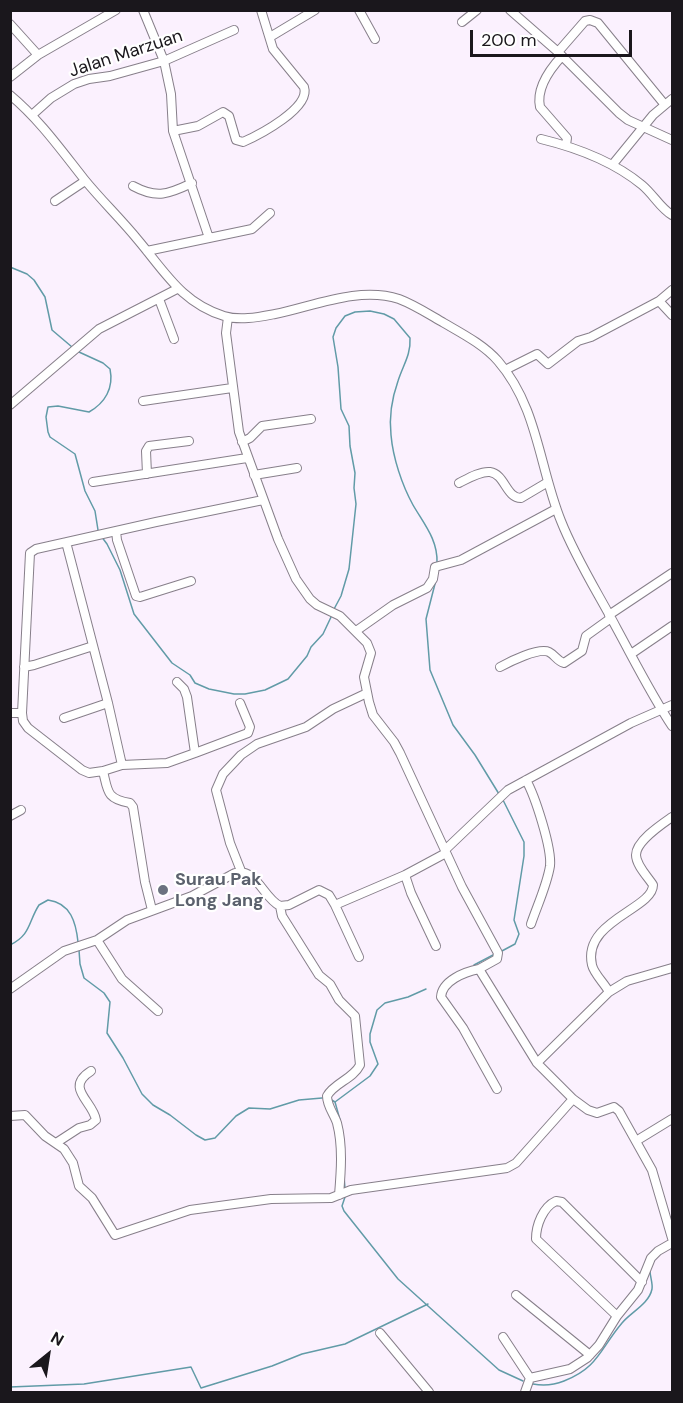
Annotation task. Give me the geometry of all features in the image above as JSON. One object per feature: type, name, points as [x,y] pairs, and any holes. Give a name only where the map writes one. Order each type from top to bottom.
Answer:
[{"type":"street","points":[[10,77],[38,55],[116,10]]},
{"type":"street","points":[[143,10],[164,61],[171,94],[173,131],[209,238]]},
{"type":"street","points":[[173,131],[198,126],[223,112],[229,116],[236,140],[243,142],[281,120],[300,104],[305,96],[304,87],[277,56],[261,10]]},
{"type":"street","points":[[270,37],[315,10]]},
{"type":"street","points":[[359,10],[375,39]]},
{"type":"street","points":[[462,22],[477,10]]},
{"type":"street","points":[[510,10],[560,54],[619,113],[672,140]]},
{"type":"street","points":[[566,145],[567,138],[540,107],[539,100],[545,81],[560,54],[585,21],[598,23],[665,105]]},
{"type":"street","points":[[10,24],[38,55]]},
{"type":"street","name":"Jalan Marzuan","points":[[32,115],[51,98],[74,84],[164,61],[234,30]]},
{"type":"street","points":[[10,95],[32,115],[85,181],[147,250],[177,289],[200,305],[228,317],[264,316],[353,296],[391,297],[407,303],[479,345],[496,358],[530,413],[556,509],[581,564],[672,726]]},
{"type":"street","points":[[613,164],[644,127],[672,99]]},
{"type":"street","points":[[541,138],[566,145],[613,164],[641,184],[672,215]]},
{"type":"street","points":[[55,201],[85,181]]},
{"type":"street","points":[[133,186],[159,195],[192,183]]},
{"type":"street","points":[[147,250],[252,229],[270,213]]},
{"type":"street","points":[[10,405],[99,329],[177,289]]},
{"type":"street","points":[[505,370],[537,354],[548,364],[579,341],[659,301],[672,290]]},
{"type":"street","points":[[159,299],[174,339]]},
{"type":"street","points":[[659,301],[672,315]]},
{"type":"street","points":[[228,317],[226,333],[232,388],[242,442],[296,579],[313,602],[332,612],[367,643],[370,650],[364,677],[373,715],[400,753],[462,887],[498,953],[497,960],[446,983],[441,998],[463,1028],[497,1089]]},
{"type":"street","points":[[143,401],[232,388]]},
{"type":"street","points":[[242,442],[250,438],[262,426],[311,418]]},
{"type":"street","points":[[147,474],[146,451],[149,446],[189,441]]},
{"type":"street","points":[[93,482],[247,458]]},
{"type":"street","points":[[254,475],[297,468]]},
{"type":"street","points":[[459,483],[489,472],[499,476],[513,496],[521,498],[548,482]]},
{"type":"street","points":[[240,703],[250,727],[248,733],[167,763],[122,765],[89,773],[82,770],[25,725],[22,713],[30,553],[66,542],[263,500]]},
{"type":"street","points":[[356,631],[393,605],[427,588],[433,579],[435,567],[461,560],[556,509]]},
{"type":"street","points":[[116,531],[136,596],[140,597],[191,581]]},
{"type":"street","points":[[66,542],[122,765]]},
{"type":"street","points":[[500,667],[512,660],[541,651],[550,652],[556,660],[564,663],[582,651],[586,636],[672,573]]},
{"type":"street","points":[[631,654],[672,626]]},
{"type":"street","points":[[24,666],[34,665],[93,646]]},
{"type":"street","points":[[177,682],[184,689],[187,697],[195,753]]},
{"type":"street","points":[[359,957],[329,895],[320,890],[289,905],[280,906],[270,899],[253,878],[241,871],[230,843],[216,790],[224,774],[242,755],[257,744],[306,727],[333,709],[367,693]]},
{"type":"street","points":[[64,718],[108,703]]},
{"type":"street","points":[[335,905],[405,874],[445,852],[508,790],[619,730],[672,705]]},
{"type":"street","points":[[10,713],[22,713]]},
{"type":"street","points":[[103,771],[112,797],[130,803],[134,807],[145,882],[152,910]]},
{"type":"street","points":[[526,780],[532,790],[550,862],[531,924]]},
{"type":"street","points":[[10,816],[21,810]]},
{"type":"street","points":[[609,992],[591,965],[593,944],[615,919],[652,891],[653,885],[636,858],[637,849],[653,830],[672,817]]},
{"type":"street","points":[[10,989],[54,957],[73,947],[97,940],[128,920],[192,896],[241,871]]},
{"type":"street","points":[[405,874],[411,893],[436,946]]},
{"type":"street","points":[[280,906],[282,916],[320,975],[330,984],[339,1000],[357,1020],[356,1041],[360,1065],[355,1073],[331,1090],[327,1096],[328,1104],[337,1123],[345,1192]]},
{"type":"street","points":[[97,940],[122,979],[158,1011]]},
{"type":"street","points":[[537,1064],[609,992],[627,981],[672,968]]},
{"type":"street","points":[[479,969],[537,1064],[573,1099],[595,1113],[610,1107],[616,1108],[655,1178],[672,1238]]},
{"type":"street","points":[[56,1143],[96,1120],[80,1089],[82,1078],[91,1071]]},
{"type":"street","points":[[10,1116],[25,1115],[45,1136],[64,1149],[73,1163],[78,1186],[92,1198],[115,1235],[190,1210],[271,1199],[331,1198],[345,1192],[511,1166],[573,1099]]},
{"type":"street","points":[[636,1141],[672,1119]]},
{"type":"street","points":[[617,1316],[536,1239],[538,1227],[546,1209],[556,1201],[562,1202],[642,1282]]},
{"type":"street","points":[[530,1378],[570,1369],[590,1355],[638,1290],[651,1258],[664,1247],[672,1244]]},
{"type":"street","points":[[516,1295],[590,1355]]},
{"type":"street","points":[[380,1334],[429,1392]]},
{"type":"street","points":[[503,1337],[530,1378]]},
{"type":"street","points":[[525,1392],[530,1378]]},
{"type":"waterway","points":[[10,267],[27,274],[34,280],[45,297],[52,330],[72,347]]},
{"type":"waterway","points":[[333,611],[341,596],[349,569],[356,504],[349,426],[341,409],[333,337],[336,328],[345,316],[355,312],[370,311],[384,314],[394,319],[410,338],[408,355],[393,401],[390,421],[391,435],[402,480],[433,540],[437,563]]},
{"type":"waterway","points":[[79,352],[103,363],[110,369],[111,382],[107,394],[100,404],[89,412],[58,406],[48,407],[46,417],[50,437],[75,454],[85,491],[95,511],[98,530]]},
{"type":"waterway","points":[[101,536],[120,570],[134,614],[172,663],[190,675],[195,683],[209,689],[245,694],[265,690],[288,679],[323,634],[332,615]]},
{"type":"waterway","points":[[437,576],[426,619],[430,670],[453,725],[499,794]]},
{"type":"waterway","points":[[500,952],[515,944],[519,934],[514,920],[524,856],[524,842],[503,800]]},
{"type":"waterway","points":[[10,945],[22,937],[39,905],[48,900],[62,905],[71,915],[78,942]]},
{"type":"waterway","points":[[79,950],[84,978],[104,993],[110,1002],[107,1033],[142,1094],[153,1105],[196,1135],[205,1140],[215,1138],[236,1116],[249,1108],[270,1109],[299,1100],[322,1098]]},
{"type":"waterway","points":[[474,965],[495,954]]},
{"type":"waterway","points":[[335,1102],[370,1076],[378,1064],[370,1042],[377,1010],[385,1003],[426,989]]},
{"type":"waterway","points":[[330,1099],[335,1102],[340,1120]]},
{"type":"waterway","points":[[344,1176],[345,1189]]},
{"type":"waterway","points":[[345,1197],[342,1206],[344,1211],[398,1279],[499,1370],[523,1381]]},
{"type":"waterway","points":[[533,1384],[548,1385],[560,1382],[575,1376],[591,1364],[622,1323],[647,1299],[652,1287],[650,1271]]},
{"type":"waterway","points":[[10,1387],[84,1384],[191,1367],[201,1388],[272,1366],[302,1354],[345,1344],[428,1304]]},
{"type":"place","name":"Surau Pak Long Jang","points":[[163,890]]}]
